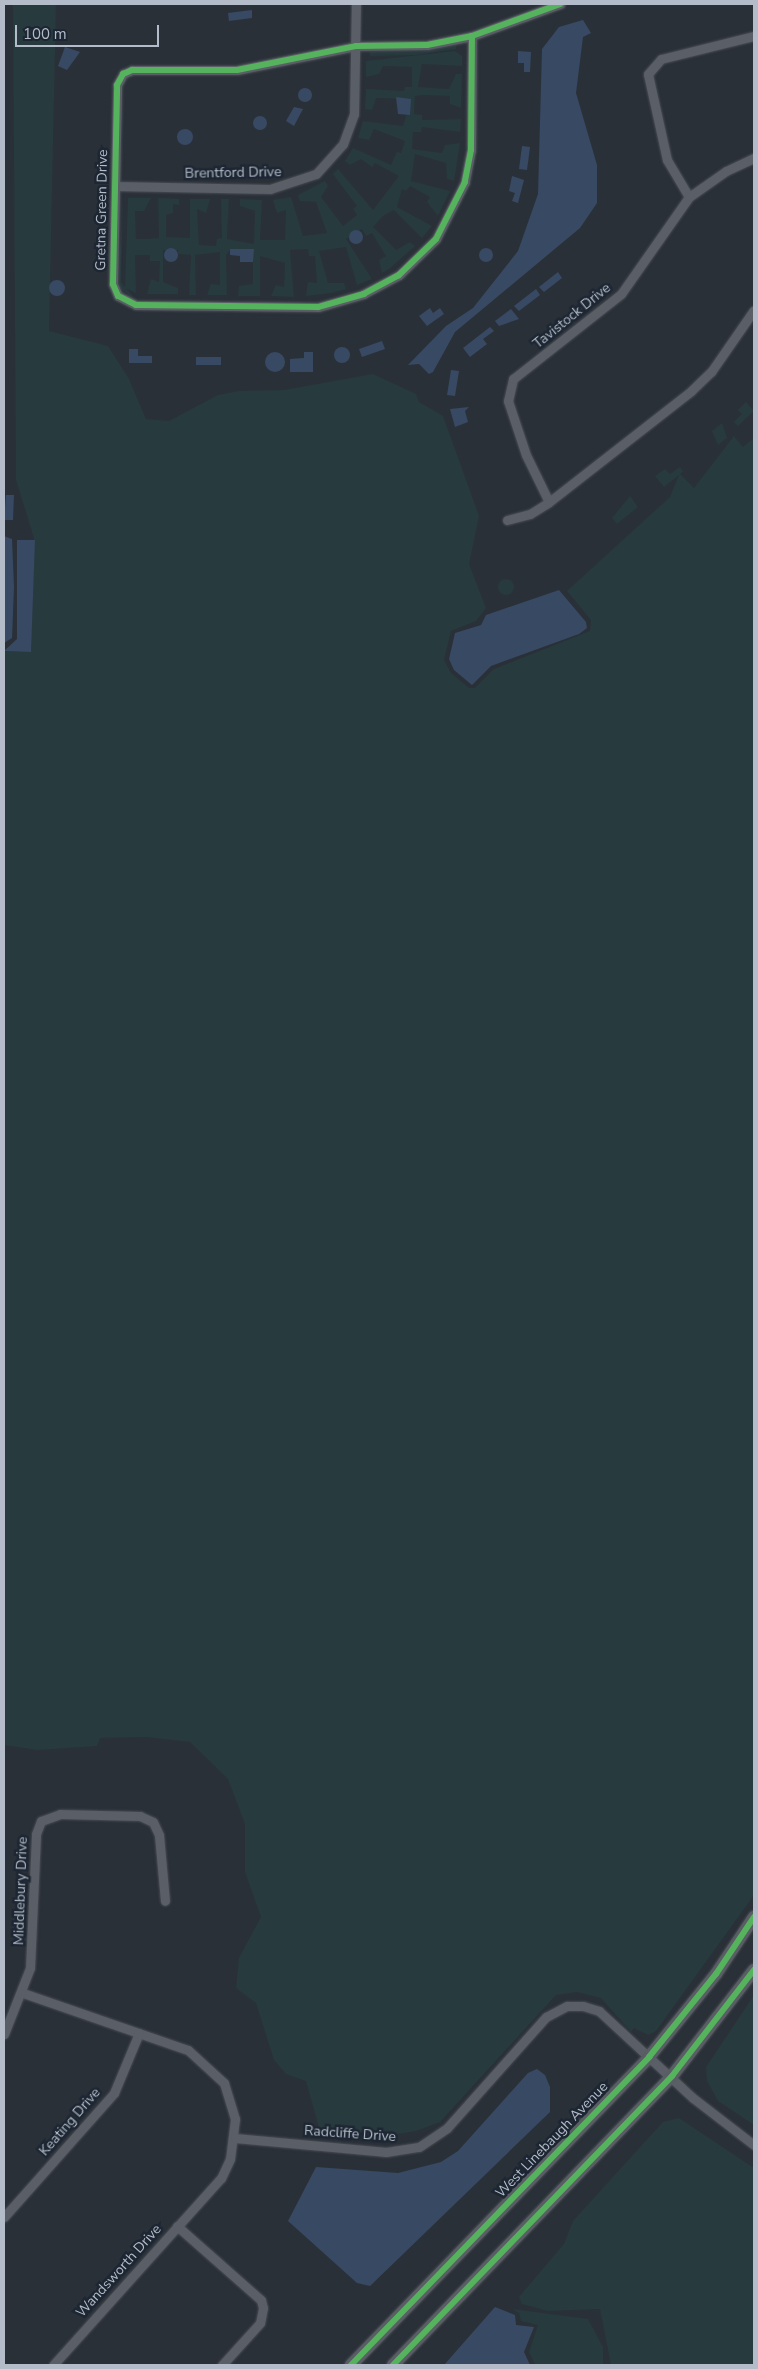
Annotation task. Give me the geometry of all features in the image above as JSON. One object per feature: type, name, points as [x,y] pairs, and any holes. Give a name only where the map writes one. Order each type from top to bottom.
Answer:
[{"type":"main road","name":"West Linebaugh Avenue","points":[[351,2365],[650,2057],[716,1974],[754,1917]]},
{"type":"main road","points":[[392,2365],[672,2076],[754,1970]]},
{"type":"street","name":"Brentford Drive","points":[[115,186],[270,189],[316,174],[329,164],[350,130],[356,46],[356,4]]},
{"type":"street","name":"Gretna Green Drive","points":[[472,36],[471,150],[458,200],[436,239],[414,264],[364,294],[318,307],[125,303],[112,284],[117,85],[124,74],[132,70],[240,70],[356,46],[428,45],[472,36],[560,4]]},
{"type":"street","points":[[689,197],[667,160],[648,74],[661,59],[754,36]]},
{"type":"street","name":"Tavistock Drive","points":[[549,502],[526,455],[508,401],[513,379],[621,294],[689,197],[726,171],[754,158]]},
{"type":"street","points":[[507,520],[530,514],[549,502],[700,382],[754,310]]},
{"type":"street","name":"Middlebury Drive","points":[[4,2034],[23,1992],[34,1941],[37,1827],[49,1815],[140,1816],[153,1822],[159,1836],[165,1901]]},
{"type":"street","points":[[23,1992],[188,2050],[213,2070],[231,2100],[235,2138],[221,2178],[177,2226]]},
{"type":"street","name":"Radcliffe Drive","points":[[235,2138],[386,2152],[419,2147],[447,2128],[546,2017],[567,2006],[599,2011],[754,2145]]},
{"type":"street","name":"Keating Drive","points":[[4,2217],[114,2093],[139,2033]]},
{"type":"street","name":"Wandsworth Drive","points":[[53,2365],[177,2226],[261,2300],[260,2323],[222,2365]]},
{"type":"green space","points":[[13,4],[56,4],[49,331],[108,346],[129,379],[146,419],[169,421],[218,395],[239,391],[284,390],[373,374],[416,394],[419,402],[443,416],[479,516],[469,564],[486,608],[476,621],[451,631],[444,660],[451,673],[469,688],[475,688],[494,669],[590,631],[591,620],[567,591],[670,497],[679,475],[664,487],[655,476],[665,469],[670,474],[680,467],[683,471],[680,474],[694,488],[734,436],[743,447],[754,438],[754,1895],[656,2031],[648,2035],[634,2028],[631,2032],[601,1998],[577,1992],[556,1995],[440,2122],[416,2131],[379,2137],[320,2131],[306,2081],[286,2074],[274,2060],[256,2003],[236,1988],[239,1958],[261,1917],[245,1872],[245,1824],[228,1779],[190,1742],[146,1737],[100,1738],[97,1746],[37,1750],[4,1745],[4,651],[30,652],[34,557],[34,538],[16,480]]},
{"type":"green space","points":[[456,45],[456,49],[416,55],[370,56],[369,52]]},
{"type":"green space","points":[[455,51],[462,56],[462,66],[422,64],[418,87],[449,89],[456,74],[462,74],[461,108],[450,104],[450,96],[415,96],[414,114],[422,115],[422,120],[461,119],[460,132],[422,127],[421,132],[413,132],[412,149],[442,153],[445,145],[460,143],[454,181],[447,179],[446,163],[415,154],[411,181],[450,191],[438,216],[427,202],[430,197],[410,186],[406,191],[402,189],[397,207],[432,226],[422,238],[394,210],[383,216],[373,227],[396,250],[410,242],[415,246],[389,269],[382,273],[379,260],[386,256],[372,233],[366,236],[362,229],[346,239],[372,279],[357,285],[346,247],[319,251],[328,283],[344,283],[346,289],[332,293],[306,296],[308,282],[317,283],[315,256],[309,256],[308,249],[290,250],[294,297],[271,296],[276,285],[284,287],[285,263],[260,256],[260,296],[238,296],[239,286],[253,284],[253,249],[231,249],[226,255],[227,295],[207,295],[211,284],[220,285],[220,252],[195,255],[196,295],[189,295],[191,255],[178,254],[178,250],[163,250],[163,282],[178,288],[178,294],[147,294],[151,279],[159,282],[160,261],[150,261],[150,255],[135,255],[136,293],[125,288],[128,198],[151,198],[144,211],[135,211],[136,239],[159,238],[158,198],[179,199],[179,205],[173,204],[173,213],[166,215],[166,237],[190,238],[190,199],[210,199],[206,213],[197,209],[199,245],[216,246],[217,239],[222,238],[221,199],[229,199],[227,239],[254,244],[255,211],[240,206],[240,199],[262,200],[260,240],[285,240],[286,210],[277,213],[273,200],[291,197],[303,236],[327,233],[316,202],[300,201],[298,195],[325,181],[328,186],[321,197],[343,226],[357,215],[353,209],[357,206],[333,174],[338,169],[373,210],[399,176],[375,163],[372,167],[361,159],[350,165],[345,161],[353,148],[391,165],[397,152],[401,153],[405,141],[374,129],[369,140],[358,138],[363,121],[403,126],[411,99],[376,98],[372,110],[365,109],[366,89],[404,91],[405,87],[412,87],[412,67],[383,66],[379,74],[366,77],[366,61]]},
{"type":"green space","points":[[123,195],[121,282],[135,299],[118,287]]},
{"type":"green space","points":[[746,402],[754,411],[738,426],[734,422],[742,414],[738,410]]},
{"type":"green space","points":[[722,423],[727,438],[718,445],[712,431]]},
{"type":"green space","points":[[630,496],[638,507],[617,524],[612,518]]},
{"type":"green space","points":[[503,579],[509,579],[514,584],[512,593],[503,595],[498,590],[498,584]]},
{"type":"green space","points":[[754,1995],[754,2125],[718,2101],[707,2081],[706,2067]]},
{"type":"green space","points":[[679,2118],[754,2168],[754,2365],[611,2365],[600,2309],[548,2311],[522,2304],[519,2297],[564,2244],[573,2221],[663,2122]]},
{"type":"green space","points":[[512,2309],[588,2319],[603,2347],[603,2365],[535,2364],[529,2352],[538,2325],[521,2321],[519,2313]]},
{"type":"water","points":[[252,10],[252,18],[229,21],[228,13]]},
{"type":"water","points":[[583,20],[591,33],[583,37],[576,93],[597,165],[597,203],[580,228],[455,332],[433,372],[429,374],[419,364],[408,365],[446,326],[473,308],[518,251],[538,194],[542,49],[559,27]]},
{"type":"water","points":[[65,47],[80,52],[67,70],[58,66]]},
{"type":"water","points":[[518,51],[531,52],[530,72],[524,72],[524,63],[518,63]]},
{"type":"water","points":[[302,88],[308,88],[312,95],[308,102],[302,102],[298,98],[298,92]]},
{"type":"water","points":[[396,97],[411,99],[410,115],[398,114]]},
{"type":"water","points":[[294,107],[303,109],[294,126],[286,121]]},
{"type":"water","points":[[257,116],[263,116],[267,123],[263,130],[257,130],[253,126],[253,120]]},
{"type":"water","points":[[185,129],[193,137],[185,145],[177,137]]},
{"type":"water","points":[[522,146],[530,147],[527,170],[519,169]]},
{"type":"water","points":[[512,176],[524,180],[518,203],[512,201],[515,193],[509,191]]},
{"type":"water","points":[[353,230],[359,230],[363,237],[359,244],[353,244],[349,240],[349,234]]},
{"type":"water","points":[[168,248],[174,248],[178,255],[174,262],[168,262],[164,258],[164,252]]},
{"type":"water","points":[[483,248],[489,248],[493,255],[489,262],[483,262],[479,258],[479,252]]},
{"type":"water","points":[[230,249],[254,249],[253,262],[240,262],[240,256],[230,255]]},
{"type":"water","points":[[558,272],[562,278],[544,292],[539,287]]},
{"type":"water","points":[[57,280],[63,282],[65,288],[63,294],[57,296],[51,294],[49,288],[51,282]]},
{"type":"water","points":[[536,289],[540,295],[519,311],[514,306]]},
{"type":"water","points":[[430,308],[433,313],[440,308],[444,314],[427,326],[419,316]]},
{"type":"water","points":[[511,309],[519,319],[499,326],[495,321]]},
{"type":"water","points":[[490,327],[494,331],[483,339],[487,344],[470,357],[463,348]]},
{"type":"water","points":[[382,341],[385,349],[362,357],[359,349]]},
{"type":"water","points":[[342,347],[350,355],[342,363],[334,355]]},
{"type":"water","points":[[129,349],[138,349],[138,356],[152,356],[152,363],[129,363]]},
{"type":"water","points":[[275,352],[282,355],[285,362],[282,369],[275,372],[268,369],[265,362],[268,355]]},
{"type":"water","points":[[304,352],[313,352],[313,372],[290,372],[290,359],[304,358]]},
{"type":"water","points":[[196,357],[221,357],[221,365],[196,365]]},
{"type":"water","points":[[451,370],[459,371],[455,396],[447,395]]},
{"type":"water","points":[[469,407],[465,411],[468,422],[455,427],[450,409]]},
{"type":"water","points":[[6,495],[14,495],[13,520],[4,520]]},
{"type":"water","points":[[4,536],[12,539],[14,587],[12,638],[4,643]]},
{"type":"water","points":[[17,540],[35,540],[31,652],[4,651],[17,639]]},
{"type":"water","points":[[559,590],[586,622],[587,628],[579,634],[491,666],[472,685],[454,670],[449,659],[455,633],[481,625],[486,615]]},
{"type":"water","points":[[537,2069],[545,2075],[550,2087],[550,2112],[370,2286],[357,2283],[288,2221],[316,2167],[398,2173],[441,2162],[458,2151],[528,2073]]},
{"type":"water","points":[[495,2307],[515,2315],[516,2325],[534,2327],[524,2352],[530,2365],[444,2365]]},
{"type":"cycle path","points":[[472,36],[471,150],[465,182],[436,239],[399,275],[364,294],[318,307],[136,305],[118,296],[113,284],[117,85],[123,74],[132,70],[237,70],[356,46],[427,45],[472,36],[560,4]]},
{"type":"cycle path","points":[[351,2365],[649,2057],[716,1974],[754,1917]]},
{"type":"cycle path","points":[[393,2365],[672,2076],[754,1970]]}]
